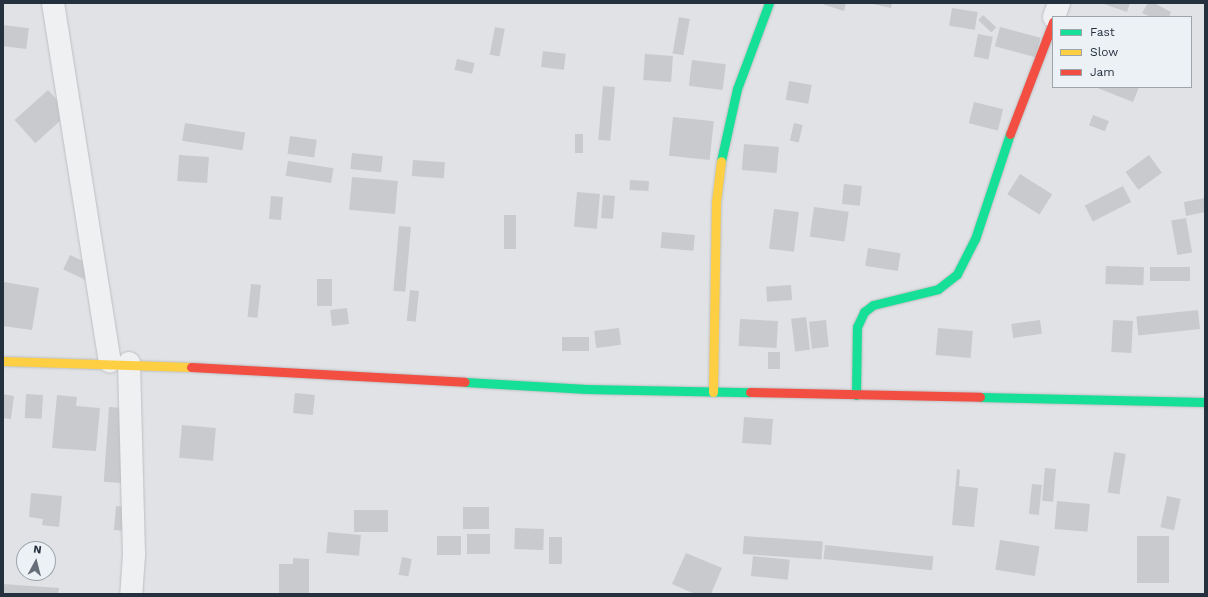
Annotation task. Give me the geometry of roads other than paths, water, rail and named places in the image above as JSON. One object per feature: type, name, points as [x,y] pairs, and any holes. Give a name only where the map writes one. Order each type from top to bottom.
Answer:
[{"type":"street","points":[[54,3],[120,363],[134,555],[131,594]]},
{"type":"street","points":[[713,392],[716,202],[723,144],[737,89],[769,3]]},
{"type":"street","points":[[1054,16],[1058,3]]},
{"type":"street","points":[[856,395],[857,327],[864,312],[873,305],[938,289],[957,274],[975,238],[1014,123],[1052,25]]},
{"type":"street","points":[[3,361],[120,363],[586,389],[1205,402]]}]
